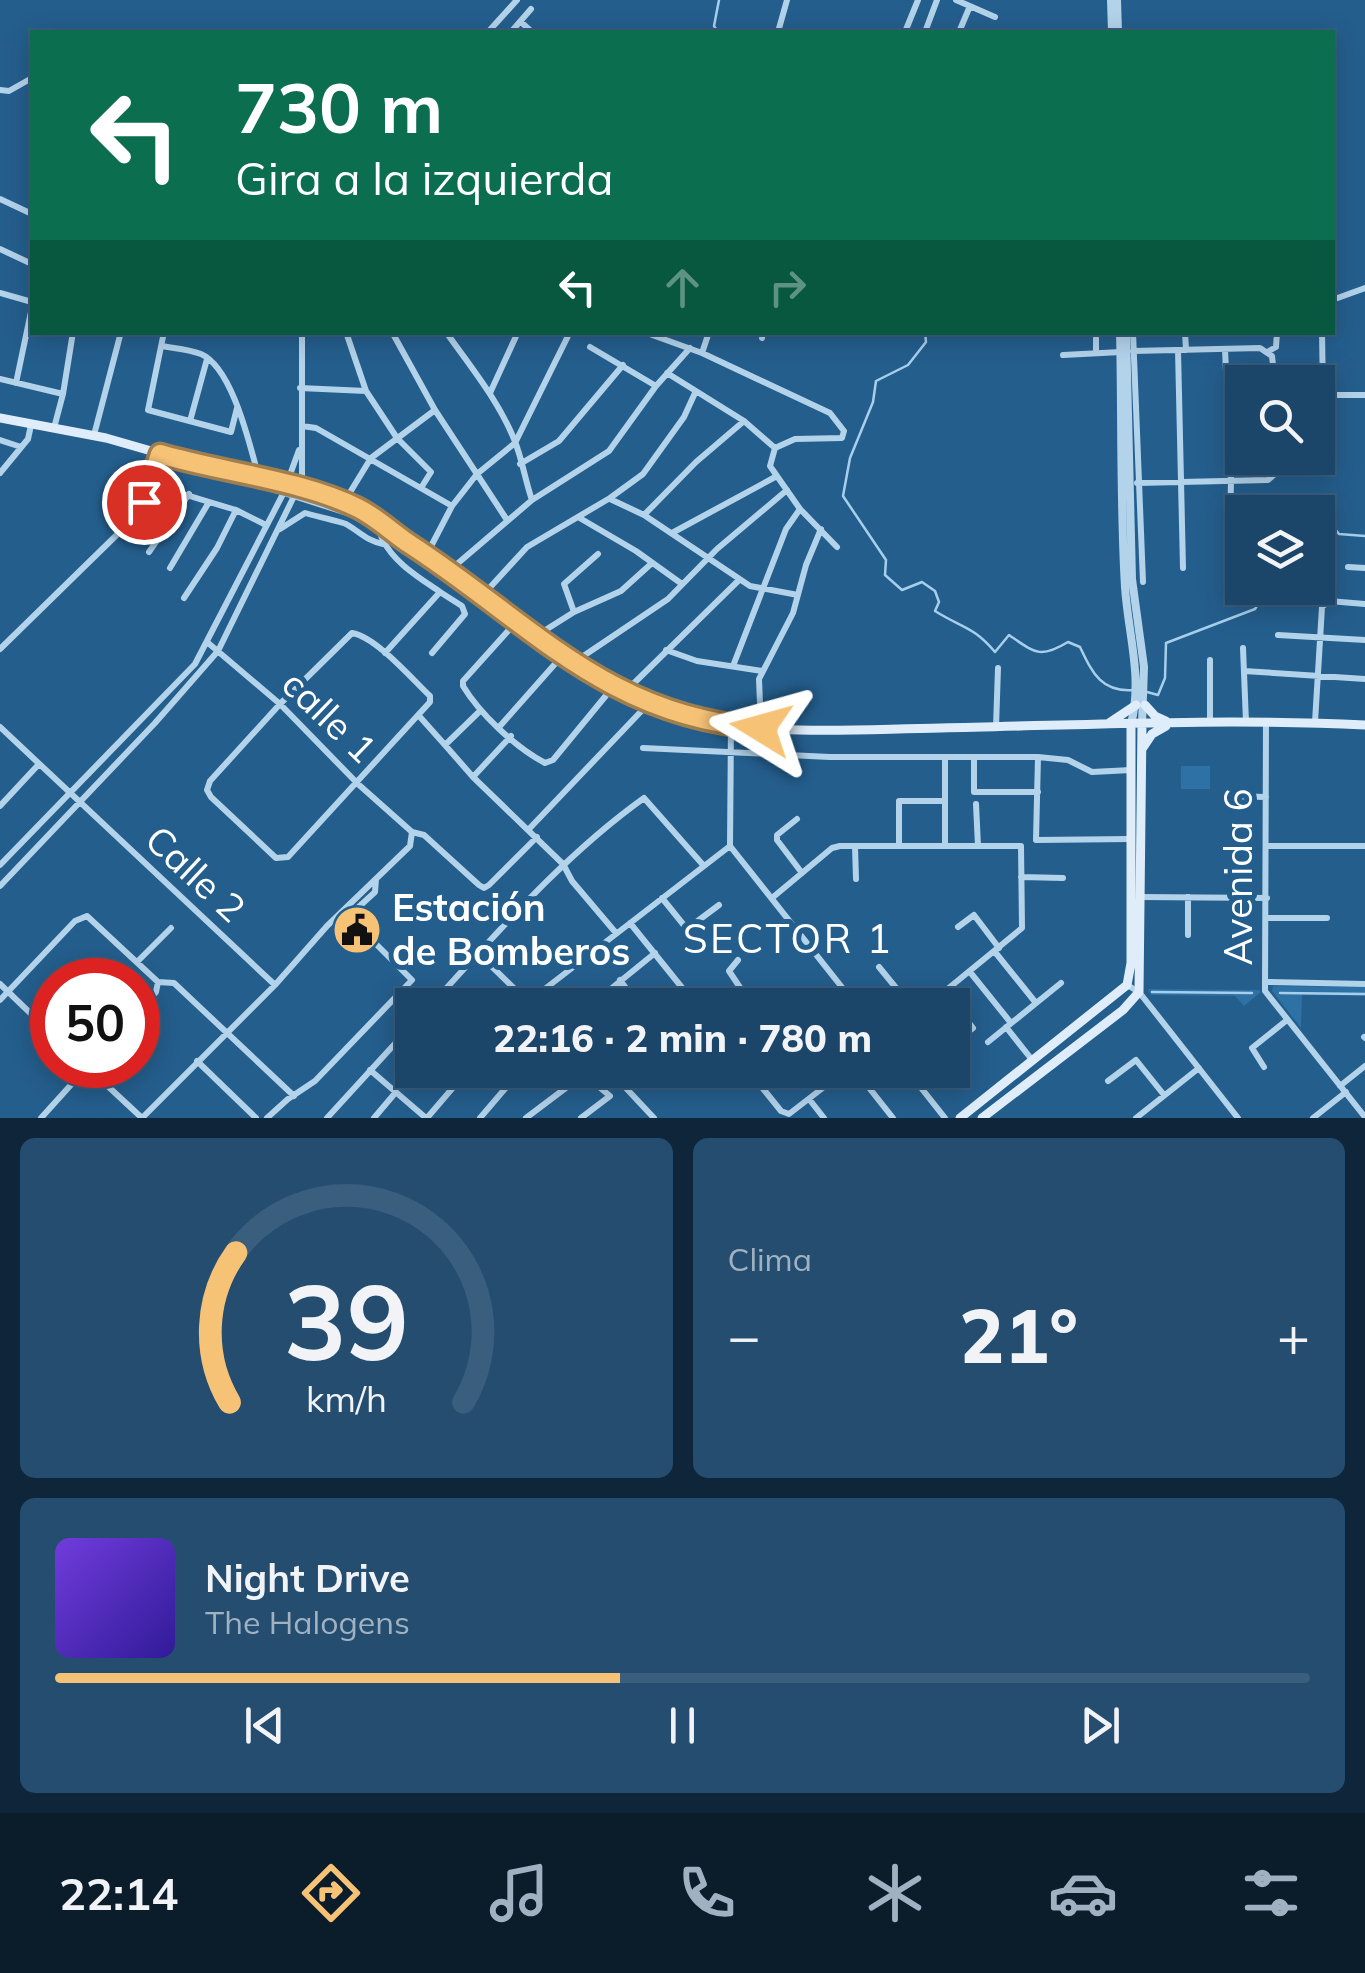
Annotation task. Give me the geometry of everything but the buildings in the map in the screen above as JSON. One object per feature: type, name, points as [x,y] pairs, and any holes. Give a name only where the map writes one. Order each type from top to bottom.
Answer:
[{"type":"main road","points":[[0,418],[94,435],[339,501],[370,515],[450,570],[572,664],[650,702],[731,726],[1365,724]]},
{"type":"main road","points":[[1106,724],[1122,718],[1140,702],[1154,716],[1173,723]]},
{"type":"main road","points":[[960,1118],[1127,986],[1132,963],[1130,770],[1135,755],[1152,734],[1173,723]]},
{"type":"main road","points":[[1106,724],[1123,734],[1135,755]]},
{"type":"main road","points":[[982,1118],[1122,1010],[1138,992],[1137,724]]},
{"type":"street","points":[[490,30],[517,0]]},
{"type":"street","points":[[779,30],[788,0]]},
{"type":"street","points":[[906,30],[918,0]]},
{"type":"street","points":[[926,30],[936,0]]},
{"type":"street","points":[[956,0],[995,17]]},
{"type":"street","points":[[1114,0],[1115,30]]},
{"type":"street","points":[[961,30],[970,6]]},
{"type":"street","points":[[513,30],[531,9]]},
{"type":"street","points":[[521,22],[530,30]]},
{"type":"street","points":[[0,90],[10,91],[30,79]]},
{"type":"street","points":[[0,200],[30,213]]},
{"type":"street","points":[[0,249],[30,263]]},
{"type":"street","points":[[1335,299],[1365,288]]},
{"type":"street","points":[[0,294],[30,304]]},
{"type":"street","points":[[16,382],[30,315]]},
{"type":"street","points":[[54,428],[73,335]]},
{"type":"street","points":[[94,435],[120,335]]},
{"type":"street","points":[[163,335],[148,410],[231,432],[238,408]]},
{"type":"street","points":[[0,886],[218,651],[302,480],[302,335]]},
{"type":"street","points":[[347,335],[366,391],[398,438],[431,472],[422,488]]},
{"type":"street","points":[[394,335],[435,410],[507,520]]},
{"type":"street","points":[[448,335],[489,394],[515,442],[532,500]]},
{"type":"street","points":[[489,394],[517,335]]},
{"type":"street","points":[[426,554],[452,506],[477,474],[515,442],[568,335]]},
{"type":"street","points":[[653,335],[702,353],[830,413],[844,436],[795,439],[774,448],[769,460],[800,508],[837,546]]},
{"type":"street","points":[[702,353],[708,335]]},
{"type":"street","points":[[1096,335],[1096,353]]},
{"type":"street","points":[[1126,335],[1143,582]]},
{"type":"street","points":[[1184,335],[1184,568]]},
{"type":"street","points":[[1269,351],[1276,346],[1277,335]]},
{"type":"street","points":[[1321,365],[1322,335]]},
{"type":"street","points":[[161,346],[201,354],[226,383],[256,467]]},
{"type":"street","points":[[590,348],[656,386]]},
{"type":"street","points":[[450,570],[532,500],[609,451],[656,386],[690,348]]},
{"type":"street","points":[[1063,355],[1260,348],[1269,351]]},
{"type":"street","points":[[1225,349],[1231,495]]},
{"type":"street","points":[[1269,351],[1274,365]]},
{"type":"street","points":[[1127,352],[1125,588],[1140,666],[1137,724]]},
{"type":"street","points":[[190,422],[207,359]]},
{"type":"street","points":[[520,464],[559,441],[623,365]]},
{"type":"street","points":[[667,373],[744,422],[774,448]]},
{"type":"street","points":[[0,379],[63,394]]},
{"type":"street","points":[[300,388],[366,391]]},
{"type":"street","points":[[483,595],[516,555],[642,474],[684,417],[696,393]]},
{"type":"street","points":[[1335,395],[1365,395]]},
{"type":"street","points":[[349,494],[372,458],[435,410]]},
{"type":"street","points":[[644,515],[696,462],[744,422]]},
{"type":"street","points":[[0,473],[22,448],[31,425]]},
{"type":"street","points":[[302,426],[316,428],[452,506]]},
{"type":"street","points":[[0,865],[195,664],[283,494],[302,439]]},
{"type":"street","points":[[0,440],[22,448]]},
{"type":"street","points":[[0,649],[133,519],[144,502],[160,454]]},
{"type":"street","points":[[186,462],[218,461],[256,467],[349,494],[364,503],[378,523],[384,544],[408,570],[462,606],[465,614],[432,653]]},
{"type":"street","points":[[186,462],[378,523]]},
{"type":"street","points":[[1136,483],[1231,481],[1274,475]]},
{"type":"street","points":[[672,533],[776,476]]},
{"type":"street","points":[[150,484],[236,510],[266,524]]},
{"type":"street","points":[[572,664],[668,599],[787,490]]},
{"type":"street","points":[[149,552],[189,494]]},
{"type":"street","points":[[610,498],[644,515],[739,580],[798,595]]},
{"type":"street","points":[[170,568],[209,502]]},
{"type":"street","points":[[733,666],[786,529],[800,508]]},
{"type":"street","points":[[184,598],[218,548],[236,510]]},
{"type":"street","points":[[275,532],[305,513],[338,520],[370,542],[384,544]]},
{"type":"street","points":[[577,516],[682,584]]},
{"type":"street","points":[[761,728],[758,692],[762,671],[786,627],[821,530]]},
{"type":"street","points":[[574,612],[564,584],[598,554]]},
{"type":"street","points":[[536,636],[574,612],[620,591],[652,562]]},
{"type":"street","points":[[1348,567],[1365,568]]},
{"type":"street","points":[[625,692],[739,580]]},
{"type":"street","points":[[385,653],[440,592]]},
{"type":"street","points":[[1315,722],[1322,608],[1329,602],[1365,604]]},
{"type":"street","points":[[516,622],[463,681],[464,689],[481,710],[534,757],[545,763],[553,760],[613,687]]},
{"type":"street","points":[[352,633],[358,633],[385,653],[430,696],[420,717],[282,860],[207,790],[210,781],[280,704],[352,633]]},
{"type":"street","points":[[1278,635],[1365,640]]},
{"type":"street","name":"calle 1","points":[[206,642],[280,704],[358,784],[412,832],[424,836],[484,888],[537,837]]},
{"type":"street","points":[[1243,648],[1246,722]]},
{"type":"street","points":[[666,650],[697,661],[762,671]]},
{"type":"street","points":[[500,726],[562,656]]},
{"type":"street","points":[[1210,660],[1210,722]]},
{"type":"street","points":[[996,727],[998,668]]},
{"type":"street","points":[[1244,671],[1365,679]]},
{"type":"street","points":[[529,828],[650,702]]},
{"type":"street","points":[[445,745],[481,710]]},
{"type":"street","points":[[420,717],[473,777],[563,864],[572,881],[616,933]]},
{"type":"street","name":"Avenida 6","points":[[1266,722],[1265,992],[1365,1117]]},
{"type":"street","points":[[731,726],[730,846],[842,988]]},
{"type":"street","points":[[0,727],[68,792]]},
{"type":"street","points":[[473,777],[511,736]]},
{"type":"street","points":[[643,748],[830,757],[1038,756],[1068,760],[1092,772],[1130,770]]},
{"type":"street","points":[[1038,756],[1036,840],[1131,839]]},
{"type":"street","points":[[945,757],[945,846]]},
{"type":"street","points":[[974,757],[974,792],[1038,792]]},
{"type":"street","points":[[0,806],[40,764]]},
{"type":"street","name":"Calle 2","points":[[68,792],[275,985]]},
{"type":"street","points":[[1226,796],[1266,797]]},
{"type":"street","points":[[446,988],[563,864],[644,798],[704,866]]},
{"type":"street","points":[[899,846],[899,801],[945,801]]},
{"type":"street","points":[[976,804],[978,846]]},
{"type":"street","points":[[797,819],[776,836],[802,873]]},
{"type":"street","points":[[110,1088],[142,1118],[410,846],[412,832]]},
{"type":"street","points":[[545,988],[730,846]]},
{"type":"street","points":[[855,846],[856,880]]},
{"type":"street","points":[[772,898],[832,848],[1021,846],[1022,928],[950,988]]},
{"type":"street","points":[[1266,846],[1342,850],[1365,846]]},
{"type":"street","points":[[267,1118],[315,1081],[412,980],[350,919],[376,892],[376,878]]},
{"type":"street","points":[[1021,878],[1063,878]]},
{"type":"street","points":[[1140,897],[1188,898],[1203,894],[1267,898]]},
{"type":"street","points":[[662,898],[686,929],[719,905]]},
{"type":"street","points":[[1188,898],[1188,935]]},
{"type":"street","points":[[958,927],[974,915],[1036,1003]]},
{"type":"street","points":[[40,958],[75,921],[87,916],[134,958]]},
{"type":"street","points":[[1267,918],[1327,918]]},
{"type":"street","points":[[630,922],[682,988]]},
{"type":"street","points":[[142,958],[170,928]]},
{"type":"street","points":[[477,952],[512,988]]},
{"type":"street","points":[[610,988],[656,954]]},
{"type":"street","points":[[738,960],[728,971],[740,988]]},
{"type":"street","points":[[879,967],[896,988]]},
{"type":"street","points":[[0,1000],[30,969]]},
{"type":"street","points":[[970,972],[1033,1061]]},
{"type":"street","points":[[620,980],[626,988]]},
{"type":"street","points":[[160,982],[174,984],[294,1096]]},
{"type":"street","points":[[1267,982],[1365,984]]},
{"type":"street","points":[[988,1042],[1061,983]]},
{"type":"street","points":[[0,984],[30,1013]]},
{"type":"street","points":[[1127,986],[1138,992],[1238,1118]]},
{"type":"street","points":[[1264,1067],[1252,1048],[1288,1020]]},
{"type":"street","points":[[327,1118],[395,1043]]},
{"type":"street","points":[[1108,1082],[1136,1060],[1164,1095]]},
{"type":"street","points":[[197,1061],[256,1118]]},
{"type":"street","points":[[1313,1118],[1365,1066]]},
{"type":"street","points":[[1136,1118],[1198,1068]]},
{"type":"street","points":[[370,1070],[426,1118],[452,1088]]},
{"type":"street","points":[[526,1118],[580,1079],[592,1081],[610,1096],[582,1118]]},
{"type":"street","points":[[41,1118],[68,1088]]},
{"type":"street","points":[[480,1118],[506,1088]]},
{"type":"street","points":[[626,1088],[654,1118]]},
{"type":"street","points":[[762,1088],[781,1112],[789,1114],[823,1088]]},
{"type":"street","points":[[869,1088],[892,1118]]},
{"type":"street","points":[[921,1088],[945,1118]]},
{"type":"street","points":[[374,1118],[396,1092]]},
{"type":"street","points":[[809,1099],[824,1118]]},
{"type":"shaded area","points":[[1181,766],[1210,766],[1210,789],[1181,789]]},
{"type":"shaded area","points":[[1273,986],[1365,987],[1365,996],[1302,995],[1301,1028],[1272,991]]},
{"type":"shaded area","points":[[1148,989],[1261,992],[1244,1006],[1235,996],[1151,995]]},
{"type":"waterway","points":[[717,30],[719,0]]},
{"type":"waterway","points":[[925,335],[926,342],[908,365],[876,381],[873,402],[850,458],[843,496],[886,560],[885,575],[902,590],[922,582],[935,591],[939,602],[935,611],[973,632],[995,652],[1009,635],[1038,652],[1051,651],[1068,642],[1080,647],[1099,679],[1113,688],[1134,690]]},
{"type":"waterway","points":[[1335,529],[1339,534],[1365,536]]},
{"type":"waterway","points":[[1147,692],[1158,695],[1165,678],[1166,643],[1257,605]]},
{"type":"waterway","points":[[1152,992],[1252,993]]},
{"type":"waterway","points":[[1280,993],[1365,994]]},
{"type":"place","name":"Estación de Bomberos","points":[[357,930]]},
{"type":"district","name":"SECTOR 1","points":[[788,939]]},
{"type":"route","points":[[144,502],[160,454],[227,468],[339,501],[370,515],[572,664],[613,687],[673,711],[731,726],[761,728]]}]
